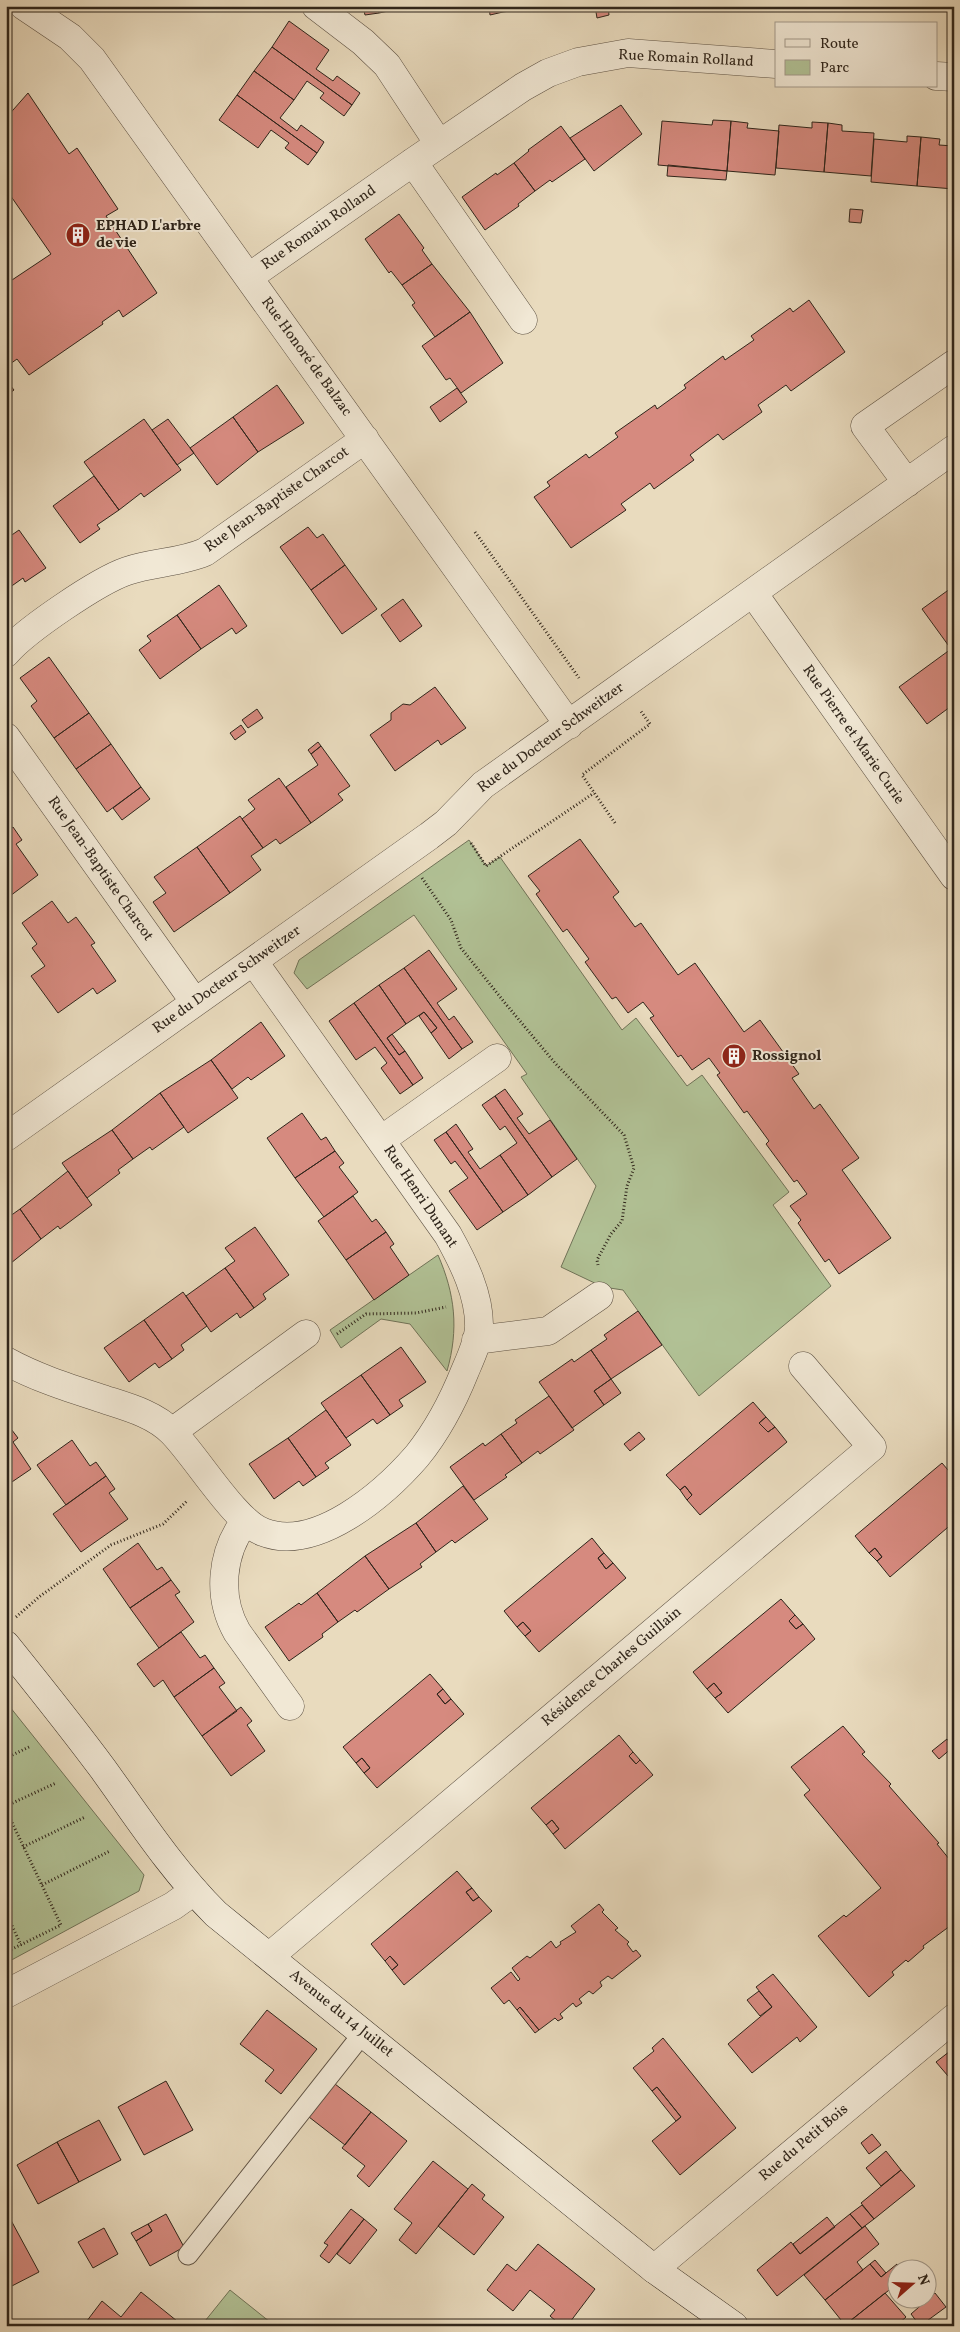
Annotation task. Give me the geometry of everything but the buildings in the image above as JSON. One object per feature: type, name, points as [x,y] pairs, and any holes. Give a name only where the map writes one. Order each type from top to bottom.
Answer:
[{"type":"street","name":"Rue Honoré de Balzac","points":[[24,6],[70,37],[92,59],[569,725]]},
{"type":"street","points":[[316,6],[363,42],[387,66],[439,144]]},
{"type":"street","name":"Rue Romain Rolland","points":[[249,277],[439,144],[523,87],[548,73],[587,60],[628,53],[775,64]]},
{"type":"street","points":[[938,76],[954,77]]},
{"type":"street","points":[[413,162],[523,320]]},
{"type":"street","points":[[907,483],[865,426],[954,364]]},
{"type":"street","name":"Rue Jean-Baptiste Charcot","points":[[6,653],[26,635],[95,587],[113,577],[140,567],[192,558],[205,552],[365,439]]},
{"type":"street","name":"Rue du Docteur Schweitzer","points":[[6,1137],[429,836],[446,823],[483,785],[954,449]]},
{"type":"street","name":"Rue Pierre et Marie Curie","points":[[753,593],[954,876]]},
{"type":"street","name":"Rue Jean-Baptiste Charcot","points":[[6,737],[194,1002]]},
{"type":"street","name":"Rue Henri Dunant","points":[[6,1361],[30,1374],[139,1411],[158,1420],[172,1432],[245,1521],[262,1532],[282,1536],[300,1536],[318,1532],[345,1518],[366,1503],[416,1456],[434,1432],[452,1403],[474,1351],[476,1340],[478,1328],[476,1307],[464,1264],[448,1235],[254,962]]},
{"type":"street","name":"Rue Henri Dunant","points":[[381,1140],[497,1058]]},
{"type":"street","points":[[476,1340],[548,1331],[599,1296]]},
{"type":"street","points":[[172,1432],[306,1334]]},
{"type":"street","name":"Résidence Charles Guillain","points":[[270,1956],[872,1447],[803,1366]]},
{"type":"street","points":[[245,1521],[228,1549],[224,1567],[226,1601],[231,1622],[290,1706]]},
{"type":"street","name":"Avenue du 14 Juillet","points":[[10,1632],[92,1754],[163,1853],[194,1891],[216,1914],[364,2032],[654,2269],[734,2326]]},
{"type":"street","points":[[6,1994],[173,1906],[194,1891]]},
{"type":"street","name":"Rue du Petit Bois","points":[[654,2269],[954,2018]]},
{"type":"lane","points":[[188,2255],[364,2032]]},
{"type":"path","points":[[468,840],[486,866],[594,793]]},
{"type":"path","points":[[420,875],[451,920],[461,948],[555,1063],[624,1135],[634,1168],[627,1186],[622,1221],[611,1234],[598,1260],[599,1277],[603,1287],[599,1296]]},
{"type":"path","points":[[306,1334],[330,1340],[366,1314],[416,1313],[444,1307],[476,1307]]},
{"type":"path","points":[[10,1632],[39,1597],[110,1545],[163,1524],[212,1479]]},
{"type":"path","points":[[6,1758],[29,1747]]},
{"type":"path","points":[[6,1806],[56,1783]]},
{"type":"path","points":[[6,1810],[61,1925],[6,1952]]},
{"type":"path","points":[[23,1847],[85,1817]]},
{"type":"path","points":[[42,1885],[110,1851]]},
{"type":"path","points":[[6,1913],[21,1945]]},
{"type":"green space","points":[[469,840],[486,866],[500,857],[622,1030],[636,1018],[687,1086],[702,1075],[789,1192],[773,1205],[831,1286],[699,1396],[623,1290],[603,1287],[561,1267],[596,1186],[521,1077],[527,1074],[414,915],[307,989],[294,973],[299,960]]},
{"type":"green space","points":[[438,1255],[448,1284],[453,1312],[453,1341],[447,1371],[410,1324],[381,1319],[341,1348],[330,1330]]},
{"type":"green space","points":[[6,1702],[144,1875],[139,1891],[6,1963]]},
{"type":"green space","points":[[230,2290],[275,2326],[201,2326]]},
{"type":"place","name":"EPHAD L'arbre de vie","points":[[78,235]]},
{"type":"place","name":"Rossignol","points":[[734,1056]]}]
